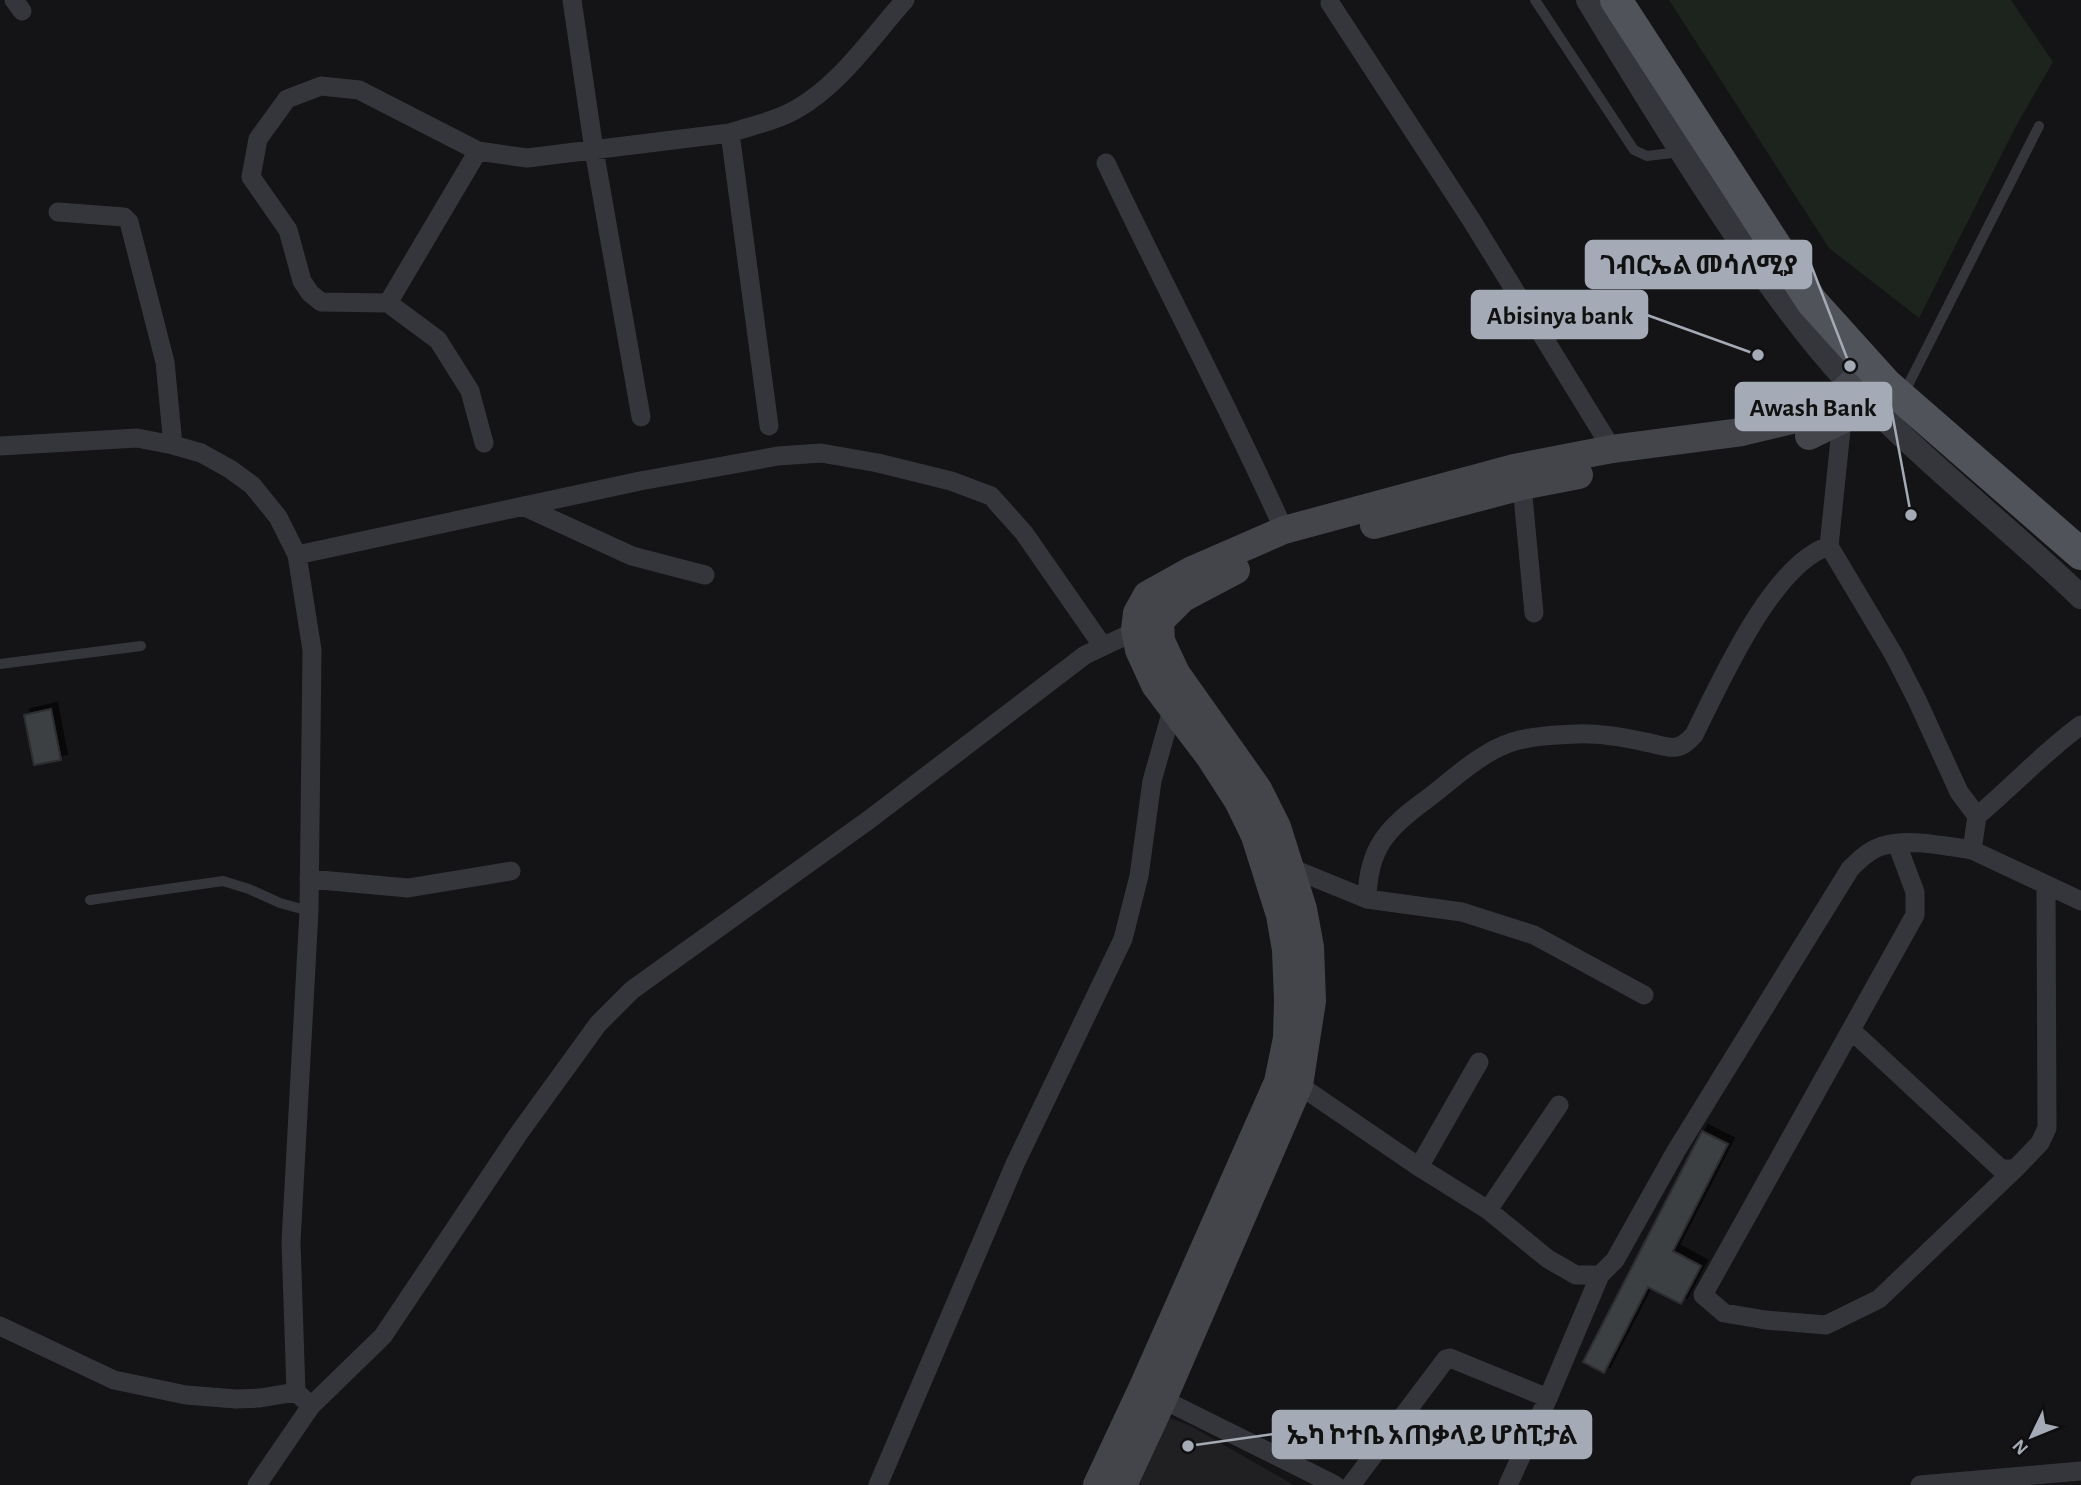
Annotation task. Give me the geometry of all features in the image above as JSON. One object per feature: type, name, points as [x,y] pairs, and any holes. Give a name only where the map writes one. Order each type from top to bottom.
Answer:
[{"type":"main road","points":[[1616,0],[1812,302],[1875,386],[2081,554]]},
{"type":"main road","points":[[1122,1485],[1152,1394],[1278,1082],[1287,1038],[1286,950],[1280,915],[1255,836],[1238,801],[1209,756],[1155,685],[1139,650],[1147,626],[1183,598],[1252,562],[1293,547],[1522,486],[1623,466],[1796,440],[1822,431],[1842,420],[1875,386]]},
{"type":"main road","points":[[1097,1485],[1152,1394],[1298,1085],[1312,1001],[1310,947],[1303,909],[1277,827],[1258,789],[1176,673],[1161,640],[1137,613],[1147,595],[1192,570],[1284,530],[1514,468],[1612,449],[1742,432],[1786,423],[1813,415],[1829,405],[1875,386]]},
{"type":"street","points":[[572,0],[594,150],[641,417]]},
{"type":"street","points":[[484,443],[471,391],[438,340],[388,303],[321,302],[310,293],[302,281],[288,230],[251,177],[257,139],[287,99],[321,86],[359,90],[478,151],[527,158],[730,133],[792,112],[815,98],[839,75],[905,0]]},
{"type":"street","points":[[1588,0],[1680,151],[1762,276],[1804,331],[1875,386],[1934,465],[2081,597]]},
{"type":"street","points":[[1330,3],[1472,221],[1612,449]]},
{"type":"street","points":[[730,133],[769,426]]},
{"type":"street","points":[[388,303],[478,151]]},
{"type":"street","points":[[1106,163],[1145,247],[1223,398],[1284,530]]},
{"type":"street","points":[[58,212],[124,217],[129,222],[165,362],[173,444]]},
{"type":"street","points":[[1842,420],[1829,546],[1900,666],[1959,792],[1977,816]]},
{"type":"street","points":[[0,446],[137,438],[173,444],[201,453],[230,468],[252,485],[278,517],[298,555],[312,650],[309,911],[291,1242],[296,1392],[311,1406]]},
{"type":"street","points":[[298,555],[640,481],[778,456],[821,453],[951,481],[991,496],[1024,533],[1102,645]]},
{"type":"street","points":[[1522,486],[1534,613]]},
{"type":"street","points":[[523,506],[632,556],[705,575]]},
{"type":"street","points":[[1367,899],[1367,878],[1383,837],[1422,802],[1483,757],[1510,743],[1543,736],[1579,734],[1615,736],[1675,748],[1685,743],[1694,735],[1741,644],[1763,608],[1797,565],[1814,551],[1829,546]]},
{"type":"street","points":[[257,1485],[311,1406],[383,1336],[527,1122],[598,1024],[632,990],[870,819],[1075,663],[1102,645],[1147,626]]},
{"type":"street","points":[[878,1485],[1015,1164],[1123,939],[1139,876],[1152,780],[1172,710]]},
{"type":"street","points":[[1972,850],[1977,816],[2014,786],[2059,741],[2081,725]]},
{"type":"street","points":[[1508,1485],[1600,1275],[1615,1260],[1676,1150],[1850,869],[1880,846],[1927,843],[1972,850],[2081,901]]},
{"type":"street","points":[[1897,844],[1916,892],[1915,915],[1703,1295],[1724,1313],[1826,1325],[1879,1299],[2040,1143],[2047,1128],[2046,886]]},
{"type":"street","points":[[1291,868],[1367,899],[1462,912],[1534,935],[1644,995]]},
{"type":"street","points":[[309,879],[408,888],[510,871]]},
{"type":"street","points":[[1851,1030],[2001,1170],[2015,1169]]},
{"type":"street","points":[[1419,1167],[1479,1062]]},
{"type":"street","points":[[1298,1085],[1488,1210],[1548,1259],[1576,1275],[1600,1275]]},
{"type":"street","points":[[1488,1210],[1559,1104]]},
{"type":"street","points":[[0,1326],[114,1380],[186,1395],[236,1399],[296,1392]]},
{"type":"street","points":[[1351,1485],[1446,1359],[1450,1358],[1548,1398]]},
{"type":"street","points":[[1152,1394],[1335,1485]]},
{"type":"street","points":[[1920,1485],[1992,1482],[2081,1471]]},
{"type":"lane","points":[[1535,0],[1634,150],[1647,156],[1680,151]]},
{"type":"lane","points":[[1875,386],[2039,126]]},
{"type":"lane","points":[[0,664],[141,646]]},
{"type":"lane","points":[[90,900],[223,881],[309,911]]},
{"type":"shaded area","points":[[1669,0],[2011,0],[2053,62],[2016,126],[1919,318],[1829,248]]},
{"type":"shaded area","points":[[1164,1416],[1189,1425],[1294,1485],[1132,1485]]},
{"type":"building","points":[[51,709],[61,760],[34,765],[24,715]]},
{"type":"building","points":[[1702,1131],[1728,1144],[1673,1251],[1701,1266],[1681,1304],[1648,1287],[1604,1373],[1583,1362]]},
{"type":"place","name":"Abisinya bank","points":[[1758,355]]},
{"type":"place","name":"ገብርኤል መሳለሚያ","points":[[1850,366]]},
{"type":"place","name":"Awash Bank","points":[[1911,515]]},
{"type":"place","name":"ኤካ ኮተቤ አጠቃላይ ሆስፒታል","points":[[1188,1446]]}]
